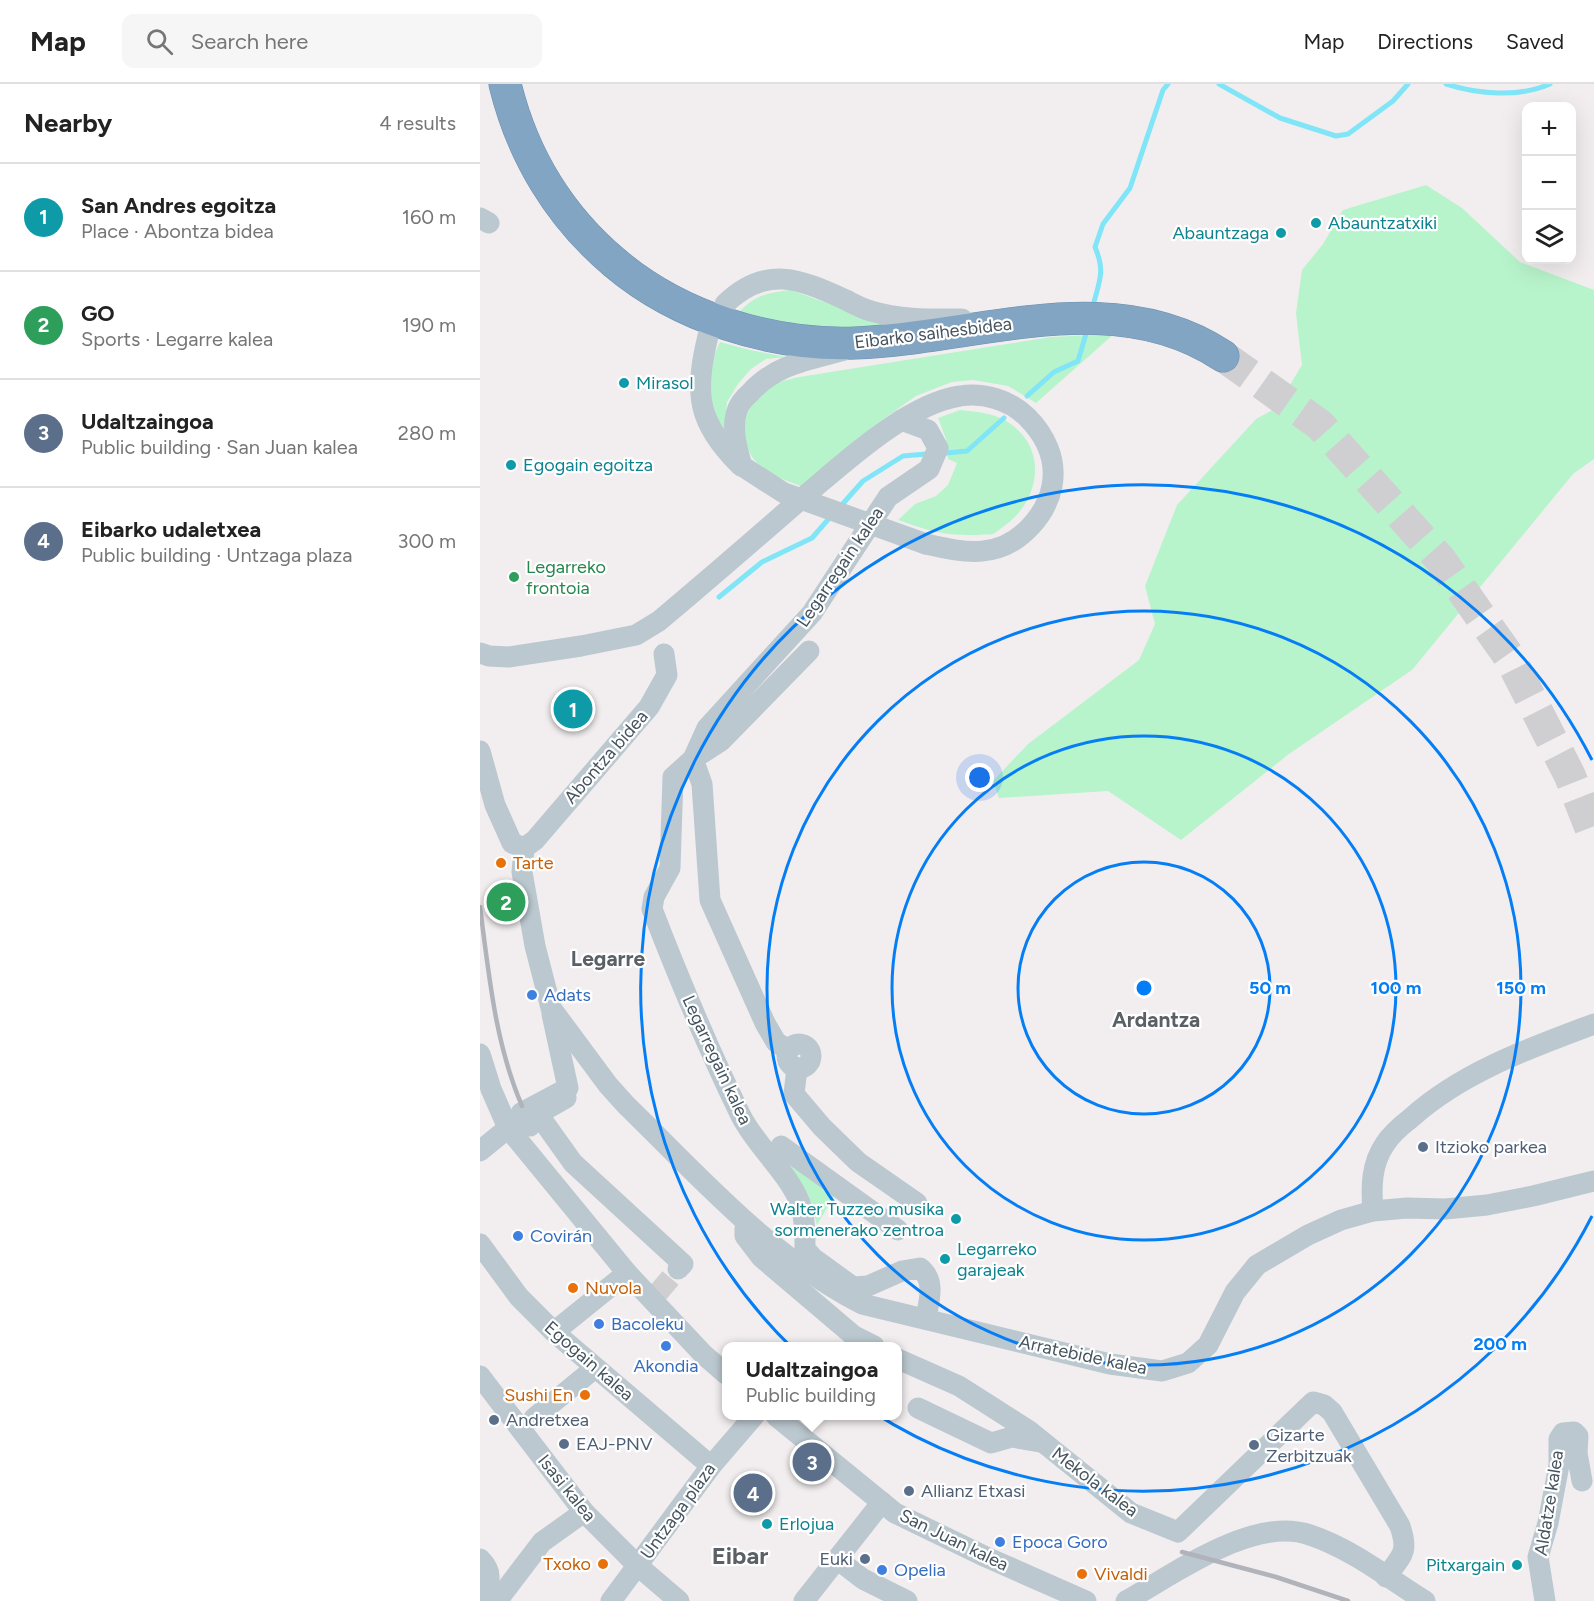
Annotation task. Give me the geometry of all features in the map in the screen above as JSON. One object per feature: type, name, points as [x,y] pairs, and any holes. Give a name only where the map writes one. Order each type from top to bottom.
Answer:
[{"type":"highway","name":"Eibarko saihesbidea","points":[[505,84],[513,117],[529,154],[547,185],[582,231],[626,272],[654,291],[688,308],[748,330],[782,338],[821,343],[877,342],[1035,320],[1085,318],[1140,323],[1188,336],[1206,344],[1223,356]]},
{"type":"street","points":[[725,304],[739,290],[759,280],[780,278],[801,282],[870,311],[904,318],[1035,320]]},
{"type":"street","points":[[487,659],[581,646],[636,635],[660,621],[815,487],[901,420],[929,406],[959,396],[982,395],[1003,401],[1019,409],[1046,440],[1051,457],[1053,478],[1050,497],[1040,516],[1027,531],[1011,543],[992,551],[972,552],[926,544],[784,493],[742,466],[716,439],[707,423],[700,400],[702,361],[708,336]]},
{"type":"street","points":[[742,466],[735,441],[736,413],[741,402],[756,385],[769,374],[787,366],[877,342]]},
{"type":"street","name":"Legarregain kalea","points":[[901,420],[928,430],[938,448],[929,469],[888,497],[812,613],[707,728],[693,759],[673,777],[670,868],[654,897],[652,909],[691,1008],[748,1128],[792,1188],[800,1204],[805,1226],[805,1249],[813,1258],[853,1287],[868,1286],[902,1271],[920,1268],[929,1279],[931,1289],[926,1318]]},
{"type":"street","points":[[809,651],[721,741],[693,759],[702,784],[710,900],[765,1023],[776,1042],[792,1059],[794,1094],[822,1127],[858,1162],[917,1203]]},
{"type":"street","name":"Abontza bidea","points":[[524,848],[535,840],[649,707],[667,675],[664,654]]},
{"type":"street","points":[[480,751],[495,805],[513,843],[524,848],[522,872],[535,946],[568,1088],[521,1113],[530,1126]]},
{"type":"street","name":"Arratebide kalea","points":[[551,1008],[626,1106],[745,1221],[782,1253],[835,1290],[870,1306],[1110,1364],[1162,1371],[1188,1363],[1208,1345],[1235,1292],[1257,1266],[1308,1235],[1341,1220],[1372,1210],[1445,1209],[1487,1205],[1594,1181]]},
{"type":"street","points":[[1372,1210],[1373,1168],[1385,1144],[1430,1100],[1515,1053],[1594,1024]]},
{"type":"street","points":[[480,1054],[490,1089],[508,1128],[627,1273],[655,1297],[703,1354],[722,1371]]},
{"type":"street","points":[[563,1091],[566,1098],[538,1114],[573,1163],[680,1266]]},
{"type":"street","points":[[480,1150],[508,1128]]},
{"type":"street","points":[[781,1146],[898,1230]]},
{"type":"street","points":[[745,1221],[745,1236],[761,1257],[854,1336],[865,1342]]},
{"type":"street","name":"Egogain kalea","points":[[480,1244],[519,1297],[554,1332],[711,1466]]},
{"type":"street","points":[[554,1332],[627,1273]]},
{"type":"street","name":"Mekola kalea","points":[[902,1361],[959,1386],[1028,1430],[1131,1513],[1178,1532],[1313,1402],[1324,1405],[1332,1412],[1400,1526],[1405,1541],[1405,1550],[1386,1576]]},
{"type":"street","points":[[534,1418],[595,1368]]},
{"type":"street","name":"Isasi kalea","points":[[480,1376],[584,1512],[638,1566]]},
{"type":"street","name":"Mekola kalea","points":[[918,1408],[991,1443],[1012,1437],[1044,1442]]},
{"type":"street","name":"Untzaga plaza","points":[[679,1601],[638,1566],[711,1466],[751,1420]]},
{"type":"street","name":"San Juan kalea","points":[[781,1420],[895,1513],[1086,1601]]},
{"type":"street","name":"Aldatze kalea","points":[[1545,1601],[1538,1557],[1548,1523],[1559,1465],[1559,1439],[1563,1433],[1574,1432],[1578,1436],[1577,1453],[1582,1481]]},
{"type":"street","points":[[804,1601],[882,1502]]},
{"type":"street","points":[[497,1601],[542,1542],[584,1512]]},
{"type":"street","points":[[1126,1601],[1220,1547],[1252,1536],[1281,1531],[1308,1534],[1342,1548],[1425,1601]]},
{"type":"street","points":[[480,1559],[487,1566],[490,1577],[480,1601]]},
{"type":"street","points":[[837,1559],[863,1579],[907,1601]]},
{"type":"street","points":[[611,1601],[638,1566]]},
{"type":"street","points":[[1161,1601],[1161,1592],[1171,1576]]},
{"type":"green space","points":[[1426,185],[1462,208],[1522,264],[1594,290],[1594,459],[1573,474],[1412,670],[1289,754],[1181,840],[1108,791],[999,798],[993,781],[1028,744],[1139,660],[1155,624],[1145,586],[1177,505],[1256,419],[1276,408],[1302,365],[1296,313],[1302,270],[1323,244],[1343,210]]},
{"type":"green space","points":[[791,290],[898,329],[855,332],[772,323],[740,311],[763,295]]},
{"type":"green space","points":[[1114,334],[1036,403],[1008,386],[973,380],[952,382],[916,396],[871,428],[803,487],[779,478],[762,468],[747,446],[745,425],[751,405],[765,390],[781,382],[799,377],[1051,337]]},
{"type":"green space","points":[[720,342],[786,357],[766,359],[751,369],[738,384],[727,402],[724,436],[715,412],[711,389],[712,366]]},
{"type":"green space","points":[[960,410],[988,414],[1012,425],[1024,436],[1035,463],[1035,477],[1025,504],[1016,516],[993,534],[947,534],[898,520],[915,504],[936,496],[948,485],[957,463],[948,459],[946,439],[938,418]]},
{"type":"green space","points":[[778,1147],[837,1191],[817,1225],[808,1194]]},
{"type":"waterway","name":"Abauntzaga","points":[[1094,302],[1101,269],[1095,247],[1103,224],[1130,188],[1163,90],[1168,84]]},
{"type":"waterway","name":"Abauntzaga","points":[[1219,84],[1280,118],[1336,136],[1348,134],[1393,101],[1408,84]]},
{"type":"waterway","name":"Abauntzaga","points":[[1446,84],[1498,93],[1525,91],[1550,84]]},
{"type":"waterway","name":"Abauntzaga","points":[[1027,396],[1054,372],[1078,361],[1086,334]]},
{"type":"waterway","name":"Abauntzaga","points":[[946,453],[967,451],[1004,418]]},
{"type":"waterway","name":"Abauntzaga","points":[[839,508],[863,481],[903,456],[926,454]]},
{"type":"waterway","name":"Abauntzaga","points":[[719,597],[762,562],[812,538],[832,515]]},
{"type":"tunnel","points":[[1223,356],[1320,425],[1440,559],[1510,658],[1570,776],[1594,837]]},
{"type":"tunnel","points":[[657,1294],[678,1269]]},
{"type":"railway","points":[[480,907],[499,1033],[522,1106]]},
{"type":"railway","points":[[1182,1552],[1276,1577],[1348,1601]]},
{"type":"place","name":"Abauntzatxiki","points":[[1316,223]]},
{"type":"place","name":"Abauntzaga","points":[[1281,233]]},
{"type":"place","name":"Mirasol","points":[[624,383]]},
{"type":"place","name":"Egogain egoitza","points":[[511,465]]},
{"type":"place","name":"Legarreko frontoia","points":[[514,577]]},
{"type":"place","name":"San Andres egoitza","points":[[573,709]]},
{"type":"place","name":"Tarte","points":[[501,863]]},
{"type":"place","name":"GO","points":[[506,902]]},
{"type":"place","name":"Adats","points":[[532,995]]},
{"type":"place","name":"Itzioko parkea","points":[[1423,1147]]},
{"type":"place","name":"Walter Tuzzeo musika sormenerako zentroa","points":[[956,1219]]},
{"type":"place","name":"Covirán","points":[[518,1236]]},
{"type":"place","name":"Legarreko garajeak","points":[[945,1259]]},
{"type":"place","name":"Nuvola","points":[[573,1288]]},
{"type":"place","name":"Bacoleku","points":[[599,1324]]},
{"type":"place","name":"Akondia","points":[[666,1346]]},
{"type":"place","name":"Sushi En","points":[[585,1395]]},
{"type":"place","name":"Andretxea","points":[[494,1420]]},
{"type":"place","name":"EAJ-PNV","points":[[564,1444]]},
{"type":"place","name":"Gizarte Zerbitzuak","points":[[1254,1445]]},
{"type":"place","name":"Udaltzaingoa","points":[[812,1462]]},
{"type":"place","name":"Allianz Etxasi","points":[[909,1491]]},
{"type":"place","name":"Eibarko udaletxea","points":[[753,1493]]},
{"type":"place","name":"Erlojua","points":[[767,1524]]},
{"type":"place","name":"Epoca Goro","points":[[1000,1542]]},
{"type":"place","name":"Euki","points":[[865,1559]]},
{"type":"place","name":"Txoko","points":[[603,1564]]},
{"type":"place","name":"Pitxargain","points":[[1517,1565]]},
{"type":"place","name":"Opelia","points":[[882,1570]]},
{"type":"place","name":"Vivaldi","points":[[1082,1574]]},
{"type":"district","name":"Legarre","points":[[608,959]]},
{"type":"district","name":"Ardantza","points":[[1156,1020]]},
{"type":"district","name":"Eibar","points":[[740,1556]]}]
